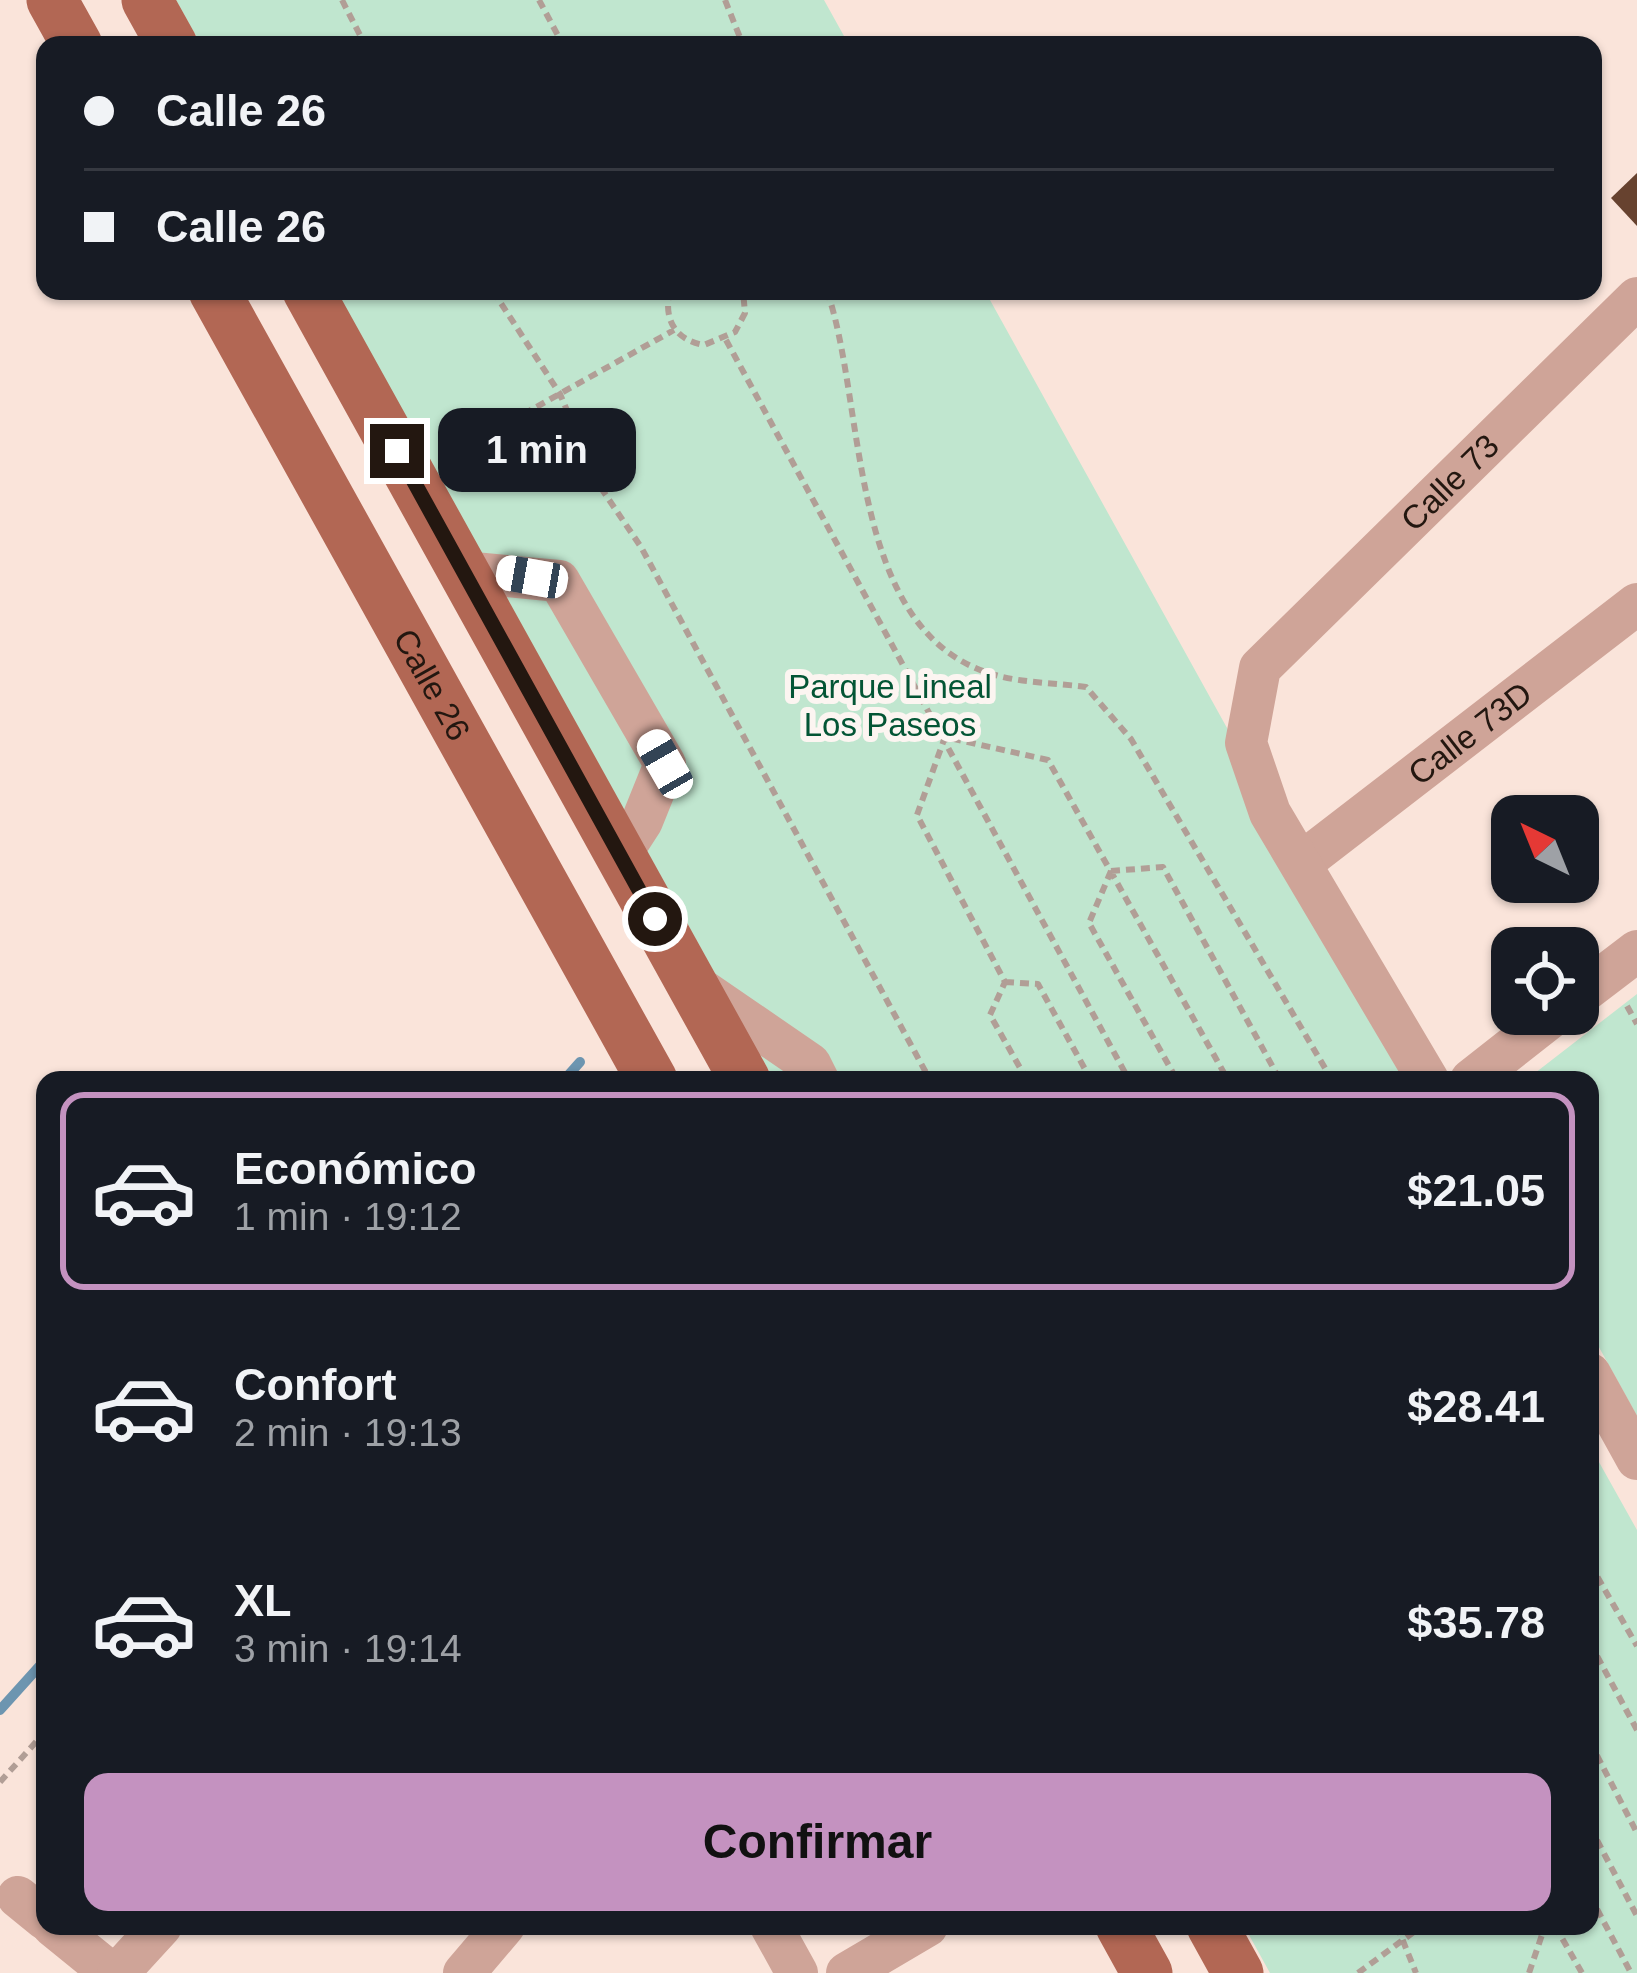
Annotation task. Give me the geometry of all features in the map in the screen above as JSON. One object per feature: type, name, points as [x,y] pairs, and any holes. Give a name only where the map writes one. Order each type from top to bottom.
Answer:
[{"type":"main road","points":[[52,0],[72,36]]},
{"type":"main road","points":[[147,0],[167,36]]},
{"type":"main road","name":"Calle 26","points":[[219,300],[647,1071]]},
{"type":"main road","points":[[313,300],[740,1071]]},
{"type":"main road","points":[[1125,1935],[1147,1973]]},
{"type":"main road","points":[[1217,1935],[1238,1973]]},
{"type":"street","name":"Calle 73","points":[[1301,863],[1270,813],[1246,743],[1260,668],[1637,298]]},
{"type":"street","points":[[463,572],[559,581],[665,764],[642,821],[620,855]]},
{"type":"street","name":"Calle 73D","points":[[1301,863],[1637,604]]},
{"type":"street","points":[[1301,863],[1423,1071]]},
{"type":"street","points":[[1599,980],[1637,951]]},
{"type":"street","points":[[690,982],[810,1064],[814,1071]]},
{"type":"street","points":[[1483,1071],[1529,1035]]},
{"type":"street","points":[[1599,1390],[1637,1459]]},
{"type":"street","points":[[65,1935],[115,1973],[151,1935]]},
{"type":"street","points":[[464,1973],[496,1935]]},
{"type":"street","points":[[775,1935],[796,1973]]},
{"type":"street","points":[[847,1973],[912,1935]]},
{"type":"path","points":[[342,0],[360,36]]},
{"type":"path","points":[[539,0],[558,36]]},
{"type":"path","points":[[725,0],[739,36]]},
{"type":"path","points":[[499,300],[560,394],[598,485],[641,547],[925,1071]]},
{"type":"path","points":[[669,300],[668,318],[674,330],[693,344],[726,340],[742,323],[743,300]]},
{"type":"path","points":[[829,300],[862,484],[896,582],[931,640],[993,675],[1086,687],[1131,739],[1327,1071]]},
{"type":"path","points":[[442,460],[674,330]]},
{"type":"path","points":[[726,340],[1124,1071]]},
{"type":"path","points":[[945,737],[1048,760],[1223,1071]]},
{"type":"path","points":[[945,737],[917,815],[1005,982]]},
{"type":"path","points":[[1112,871],[1163,867],[1275,1071]]},
{"type":"path","points":[[1112,871],[1089,922],[1173,1071]]},
{"type":"path","points":[[1005,982],[990,1015],[1022,1071]]},
{"type":"path","points":[[1005,982],[1038,984],[1086,1071]]},
{"type":"path","points":[[1623,999],[1637,1024]]},
{"type":"path","points":[[1599,1580],[1637,1646]]},
{"type":"path","points":[[1599,1660],[1637,1730]]},
{"type":"path","points":[[0,1782],[36,1742]]},
{"type":"path","points":[[1599,1759],[1637,1833]]},
{"type":"path","points":[[1599,1844],[1637,1916]]},
{"type":"path","points":[[1599,1913],[1631,1973]]},
{"type":"path","points":[[1400,1935],[1416,1973]]},
{"type":"path","points":[[1358,1973],[1408,1935]]},
{"type":"path","points":[[1529,1973],[1542,1935]]},
{"type":"path","points":[[1560,1935],[1582,1973]]},
{"type":"green space","points":[[176,0],[824,0],[844,36],[196,36]]},
{"type":"green space","name":"Parque Lineal Los Paseos","points":[[341,300],[990,300],[1417,1071],[769,1071]]},
{"type":"green space","points":[[1637,994],[1637,1416],[1599,1347],[1599,1071],[1538,1071],[1584,1035],[1599,1035],[1599,1023]]},
{"type":"green space","points":[[1599,1462],[1637,1530],[1637,1973],[1270,1973],[1249,1935],[1599,1935]]},
{"type":"building","points":[[1637,173],[1637,226],[1611,198]]},
{"type":"waterway","points":[[572,1071],[580,1062]]},
{"type":"waterway","points":[[0,1710],[36,1670]]},
{"type":"route","points":[[397,451],[655,919]]}]
